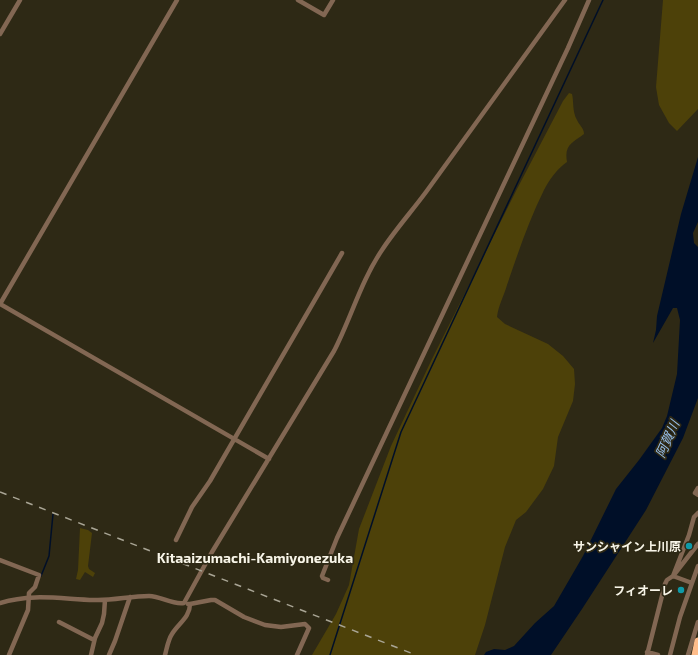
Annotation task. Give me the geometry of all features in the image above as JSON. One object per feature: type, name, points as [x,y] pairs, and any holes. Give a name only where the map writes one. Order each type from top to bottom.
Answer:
[{"type":"highway","points":[[695,655],[698,641]]},
{"type":"street","points":[[0,34],[20,0]]},
{"type":"street","points":[[177,0],[0,304],[269,459]]},
{"type":"street","points":[[298,0],[324,15],[333,0]]},
{"type":"street","points":[[184,603],[216,546],[334,351],[344,333],[370,270],[382,250],[565,0]]},
{"type":"street","points":[[328,580],[322,576],[337,538],[589,0]]},
{"type":"street","points":[[176,540],[189,513],[235,439],[342,253]]},
{"type":"street","points":[[698,488],[695,493],[698,495]]},
{"type":"street","points":[[673,576],[689,535],[694,517],[698,513]]},
{"type":"street","points":[[658,655],[647,654],[665,584],[698,544]]},
{"type":"street","points":[[0,560],[39,575],[35,587],[29,593],[28,610],[9,655]]},
{"type":"street","points":[[670,655],[680,617],[698,566]]},
{"type":"street","points":[[673,576],[692,583]]},
{"type":"street","points":[[0,603],[14,598],[28,597],[95,601],[150,596],[179,604],[190,604],[215,600],[244,617],[265,625],[281,627],[305,624],[309,628],[297,655]]},
{"type":"street","points":[[108,655],[115,641],[130,597]]},
{"type":"street","points":[[92,655],[94,640],[102,623],[105,600]]},
{"type":"street","points":[[165,655],[168,641],[188,614],[190,604]]},
{"type":"street","points":[[59,622],[94,640]]},
{"type":"street","points":[[688,655],[698,622]]},
{"type":"shaded area","points":[[663,0],[698,0],[698,109],[677,131],[669,123],[659,105],[656,87]]},
{"type":"shaded area","points":[[569,93],[572,94],[575,117],[584,134],[570,145],[566,156],[567,162],[551,178],[546,186],[520,249],[497,317],[505,324],[548,344],[563,356],[574,369],[575,384],[573,401],[558,437],[554,466],[543,489],[526,512],[516,520],[505,547],[485,625],[475,655],[312,655],[336,614],[349,585],[359,529],[391,446],[431,361],[517,189],[563,101]]},
{"type":"shaded area","points":[[80,528],[88,530],[92,533],[88,566],[89,569],[95,573],[93,577],[85,572],[80,580],[76,579],[78,570]]},
{"type":"water","name":"阿賀川","points":[[698,157],[698,222],[693,233],[694,243],[698,247],[698,398],[683,438],[646,510],[551,655],[484,655],[486,652],[494,649],[505,650],[514,646],[535,623],[554,606],[583,556],[616,489],[662,428],[667,416],[677,374],[680,320],[677,308],[673,308],[653,343],[657,316],[681,214]]},
{"type":"waterway","points":[[330,655],[401,432],[603,0]]},
{"type":"waterway","points":[[41,576],[49,556],[53,514]]},
{"type":"railway","points":[[0,492],[416,655]]},
{"type":"place","name":"サンシャイン上川原","points":[[689,546]]},
{"type":"place","name":"フィオーレ","points":[[681,590]]},
{"type":"district","name":"Kitaaizumachi-Kamiyonezuka","points":[[255,557]]}]
